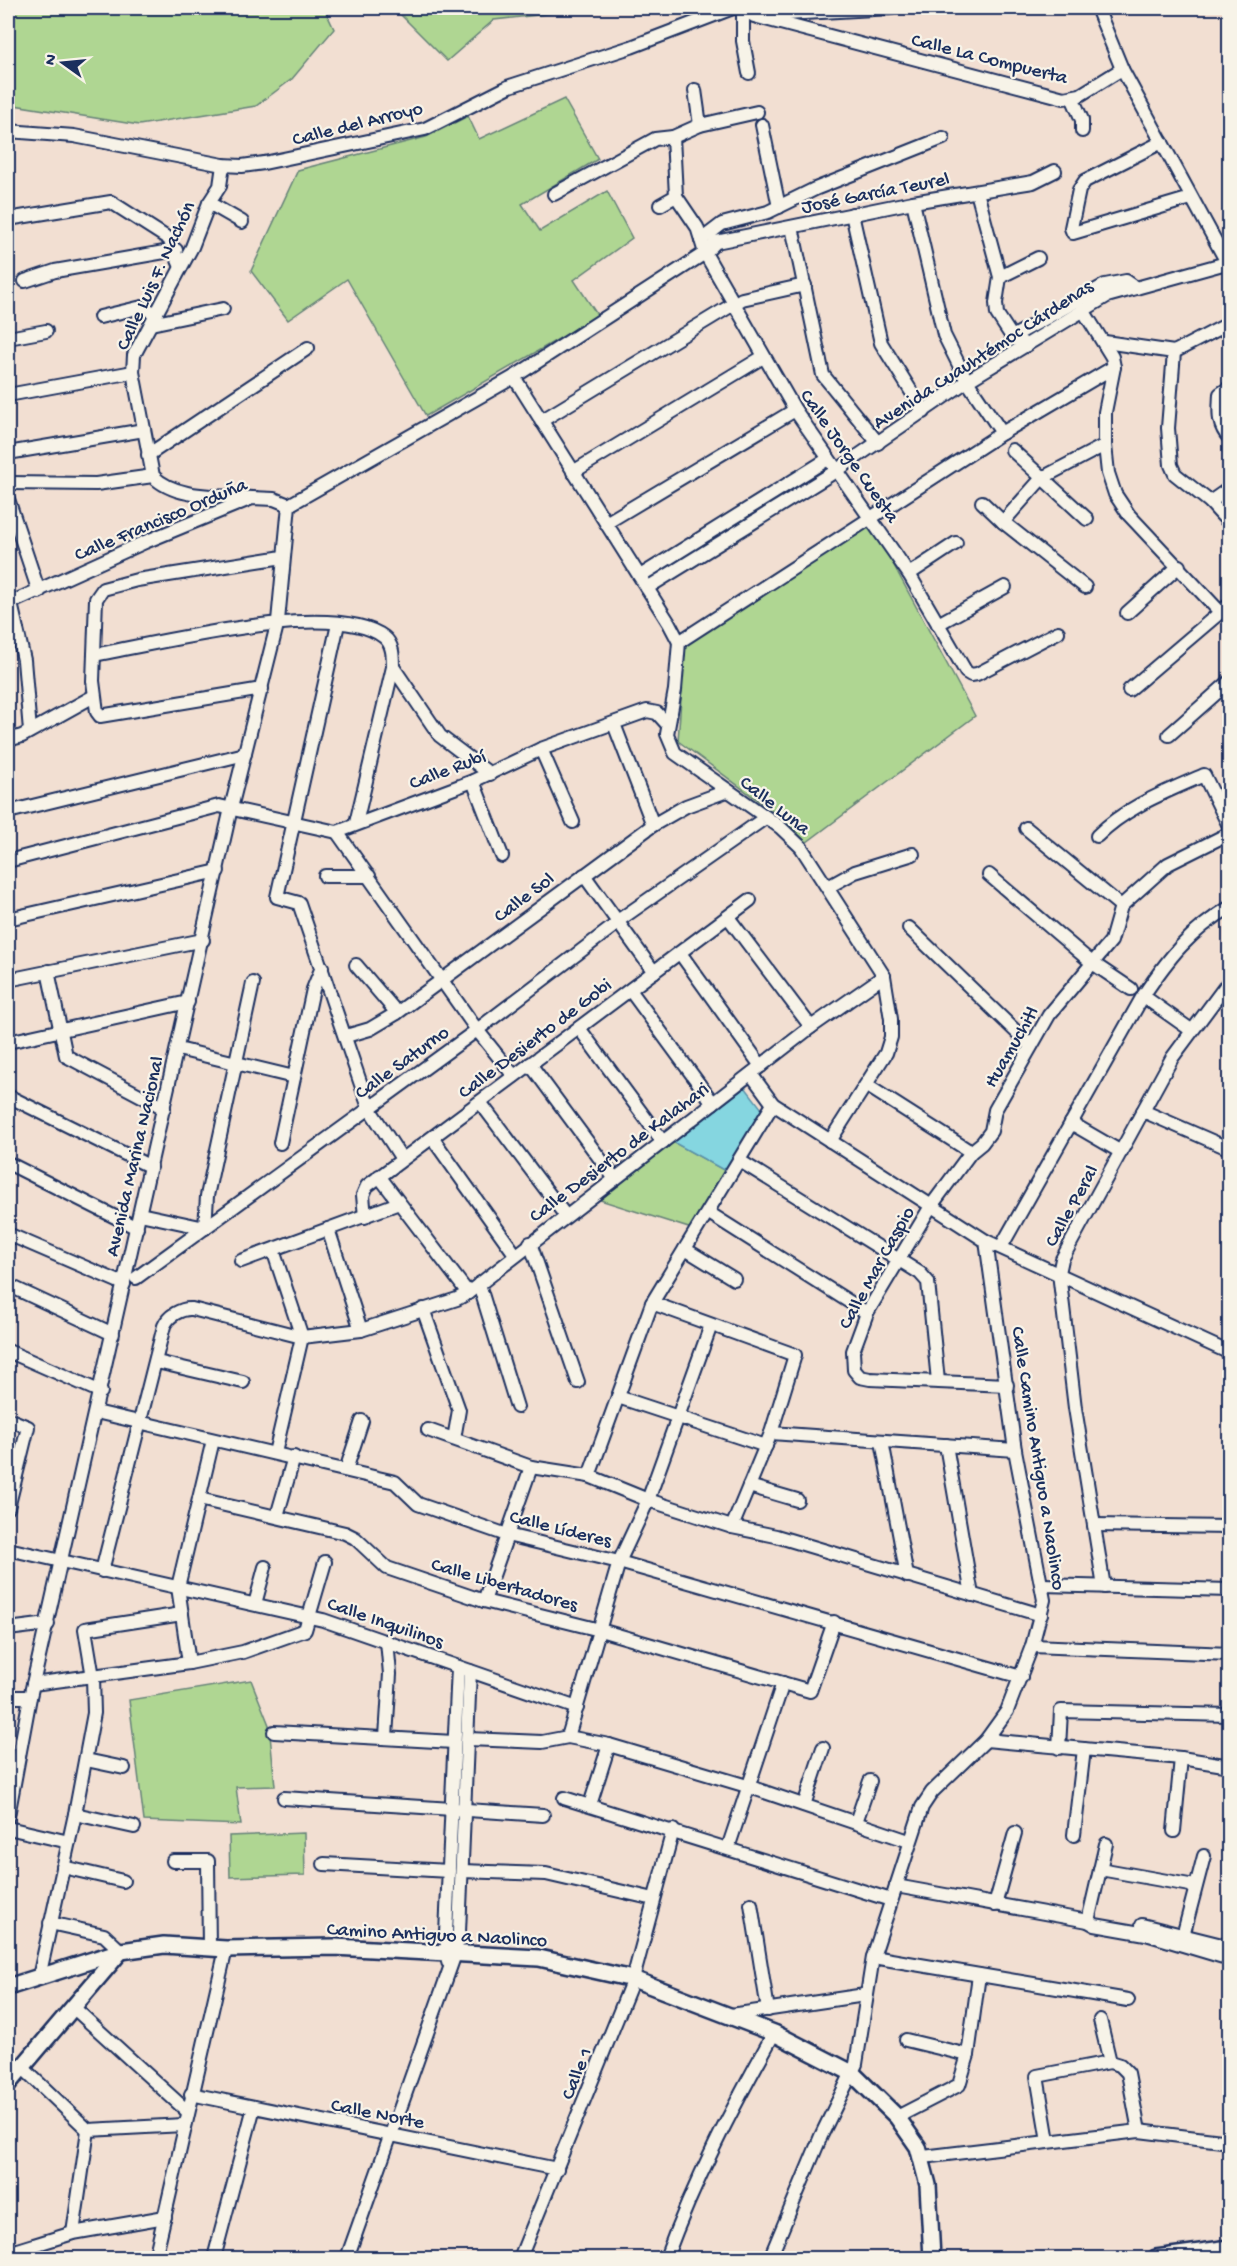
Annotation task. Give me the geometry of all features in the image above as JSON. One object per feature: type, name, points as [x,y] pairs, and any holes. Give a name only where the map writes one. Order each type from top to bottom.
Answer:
[{"type":"main road","name":"Camino Antiguo a Naolinco","points":[[8,1987],[121,1951],[164,1945],[226,1949],[334,1947],[539,1958],[633,1979],[774,2033],[852,2073],[897,2117],[913,2136],[923,2157],[928,2185],[932,2259]]},
{"type":"main road","points":[[8,2084],[121,1951]]},
{"type":"main road","points":[[1156,2259],[1230,2248]]},
{"type":"street","points":[[739,8],[749,73]]},
{"type":"street","name":"Calle La Compuerta","points":[[739,8],[754,16],[1031,91],[1072,97],[1122,69]]},
{"type":"street","name":"Calle del Arroyo","points":[[8,131],[74,136],[223,165],[264,163],[425,129],[510,86],[632,47],[739,8]]},
{"type":"street","points":[[754,16],[891,8]]},
{"type":"street","points":[[1097,8],[1122,69],[1228,264]]},
{"type":"street","points":[[695,90],[700,125]]},
{"type":"street","points":[[1072,97],[1082,120],[1082,131]]},
{"type":"street","points":[[554,194],[655,139],[673,137],[700,125],[757,112]]},
{"type":"street","points":[[762,125],[779,207]]},
{"type":"street","points":[[660,205],[676,196],[673,137]]},
{"type":"street","points":[[701,240],[731,220],[779,207],[814,189],[943,138]]},
{"type":"street","points":[[1162,142],[1085,181],[1079,190],[1071,228],[1073,233],[1191,198]]},
{"type":"street","name":"Calle Luis F. Nachón","points":[[153,476],[133,372],[134,355],[181,267],[209,203],[220,186],[223,165]]},
{"type":"street","name":"José García Teurel","points":[[514,377],[705,253],[716,242],[913,202],[1033,182],[1055,171]]},
{"type":"street","points":[[977,192],[1000,277],[996,303],[997,314],[1012,337],[1027,345]]},
{"type":"street","name":"Calle Jorge Cuesta","points":[[676,196],[697,227],[705,253],[795,410],[909,574],[970,675],[1058,632]]},
{"type":"street","points":[[8,219],[111,202],[169,239],[176,250],[181,267]]},
{"type":"street","points":[[913,202],[944,335],[967,381],[1002,433]]},
{"type":"street","points":[[209,203],[242,222]]},
{"type":"street","points":[[852,214],[881,343],[924,412]]},
{"type":"street","points":[[792,227],[806,285],[823,375],[878,443]]},
{"type":"street","points":[[25,281],[55,271],[176,250]]},
{"type":"street","points":[[1000,277],[1038,258]]},
{"type":"street","name":"Avenida Cuauhtémoc Cárdenas","points":[[647,588],[836,471],[967,381],[1107,296],[1228,264]]},
{"type":"street","points":[[1012,337],[1105,285],[1126,280],[1136,288]]},
{"type":"street","points":[[541,420],[733,304],[750,296],[806,285]]},
{"type":"street","points":[[100,317],[142,307],[154,319],[223,309]]},
{"type":"street","points":[[1083,310],[1105,342],[1114,367],[1104,412],[1108,472],[1115,494],[1129,516],[1225,608],[1129,690]]},
{"type":"street","points":[[1105,342],[1174,352],[1230,323]]},
{"type":"street","points":[[8,338],[46,331]]},
{"type":"street","points":[[148,455],[308,348]]},
{"type":"street","points":[[1174,352],[1168,428],[1171,465],[1175,474],[1210,502],[1230,524]]},
{"type":"street","points":[[573,472],[763,357]]},
{"type":"street","points":[[289,505],[514,377],[679,642],[1002,433],[1114,367]]},
{"type":"street","points":[[8,395],[133,372]]},
{"type":"street","points":[[1230,387],[1220,394],[1219,422],[1221,430],[1230,439]]},
{"type":"street","points":[[606,523],[795,410]]},
{"type":"street","points":[[8,453],[144,430]]},
{"type":"street","points":[[1003,522],[1042,478],[1105,445]]},
{"type":"street","points":[[1012,450],[1088,519]]},
{"type":"street","points":[[640,576],[828,459]]},
{"type":"street","points":[[8,483],[96,484],[153,476],[160,483],[174,490],[252,498]]},
{"type":"street","points":[[1210,502],[1230,488]]},
{"type":"street","name":"Calle Francisco Orduña","points":[[9,603],[39,592],[145,542],[252,498],[274,499],[289,505]]},
{"type":"street","points":[[982,502],[1003,522],[1084,587]]},
{"type":"street","name":"Avenida Marina Nacional","points":[[8,1816],[13,1756],[48,1624],[231,808],[278,621],[289,505]]},
{"type":"street","points":[[8,507],[39,592]]},
{"type":"street","points":[[909,574],[956,543]]},
{"type":"street","points":[[262,689],[100,716],[94,696],[98,593],[103,589],[136,580],[283,557]]},
{"type":"street","points":[[1127,613],[1179,566]]},
{"type":"street","points":[[938,624],[1005,586]]},
{"type":"street","points":[[9,603],[24,660],[30,731]]},
{"type":"street","points":[[94,655],[278,621],[338,624],[363,628],[386,638],[391,646],[393,667],[356,823]]},
{"type":"street","points":[[338,624],[277,897],[299,903],[369,1108],[402,1159]]},
{"type":"street","name":"Calle Luna","points":[[679,642],[675,690],[668,725],[669,742],[675,753],[801,847],[884,976],[891,1019],[891,1036],[886,1053],[866,1085]]},
{"type":"street","points":[[393,667],[440,736],[490,774]]},
{"type":"street","points":[[1169,735],[1230,681]]},
{"type":"street","points":[[8,740],[30,731],[94,696]]},
{"type":"street","name":"Calle Rubí","points":[[337,832],[473,781],[541,749],[653,711],[668,725]]},
{"type":"street","points":[[614,724],[653,825]]},
{"type":"street","points":[[541,749],[573,822]]},
{"type":"street","points":[[8,812],[245,754]]},
{"type":"street","points":[[1097,836],[1116,817],[1140,803],[1204,775],[1230,828]]},
{"type":"street","points":[[473,781],[502,856]]},
{"type":"street","name":"Calle Sol","points":[[346,1036],[370,1029],[397,1013],[653,825],[686,806],[727,790]]},
{"type":"street","points":[[8,861],[219,806],[337,832],[477,1030],[514,1076]]},
{"type":"street","name":"Calle Saturno","points":[[136,1278],[477,1030],[621,920],[765,818]]},
{"type":"street","points":[[1026,828],[1121,906],[1168,864],[1230,833]]},
{"type":"street","points":[[828,887],[855,872],[913,854]]},
{"type":"street","points":[[8,920],[218,871]]},
{"type":"street","points":[[989,874],[1091,962],[1131,989]]},
{"type":"street","points":[[584,875],[621,920],[654,972]]},
{"type":"street","points":[[325,876],[369,876]]},
{"type":"street","name":"Calle Desierto de Gobi","points":[[365,1217],[363,1195],[367,1186],[433,1139],[750,900]]},
{"type":"street","name":"Huamuchitl","points":[[931,1206],[971,1152],[991,1131],[995,1110],[1049,1015],[1091,962],[1111,941],[1121,906]]},
{"type":"street","points":[[1001,1247],[1143,996],[1183,942],[1199,927],[1230,908]]},
{"type":"street","points":[[728,916],[811,1027]]},
{"type":"street","points":[[909,928],[1031,1046]]},
{"type":"street","points":[[8,980],[202,940]]},
{"type":"street","points":[[680,953],[756,1070],[773,1104],[986,1241],[1230,1353]]},
{"type":"street","points":[[356,965],[397,1013]]},
{"type":"street","points":[[280,1143],[313,989],[322,967]]},
{"type":"street","points":[[48,971],[66,1056],[164,1108]]},
{"type":"street","name":"Calle Desierto de Kalahari","points":[[302,1337],[361,1330],[468,1293],[565,1215],[811,1027],[884,976]]},
{"type":"street","name":"Calle Peral","points":[[1104,1587],[1075,1408],[1059,1273],[1062,1259],[1143,1111],[1191,1030],[1230,980]]},
{"type":"street","points":[[140,1214],[205,1228],[207,1197],[253,983]]},
{"type":"street","points":[[630,990],[713,1103]]},
{"type":"street","points":[[1143,996],[1191,1030]]},
{"type":"street","points":[[8,1042],[188,1002]]},
{"type":"street","points":[[579,1028],[663,1142]]},
{"type":"street","points":[[178,1049],[294,1077]]},
{"type":"street","points":[[530,1064],[615,1179]]},
{"type":"street","points":[[830,1140],[866,1085],[971,1152]]},
{"type":"street","points":[[8,1096],[151,1167]]},
{"type":"street","points":[[480,1102],[565,1215]]},
{"type":"street","points":[[589,1476],[652,1302],[709,1213],[773,1104]]},
{"type":"street","points":[[1143,1111],[1230,1149]]},
{"type":"street","points":[[1071,1124],[1121,1152]]},
{"type":"street","points":[[433,1139],[515,1254]]},
{"type":"street","points":[[740,1161],[920,1273],[928,1282],[938,1381]]},
{"type":"street","points":[[8,1163],[137,1228]]},
{"type":"street","points":[[380,1176],[468,1293]]},
{"type":"street","points":[[241,1262],[399,1203]]},
{"type":"street","name":"Calle Mar Caspio","points":[[931,1206],[857,1333],[852,1362],[854,1370],[860,1377],[1007,1385]]},
{"type":"street","points":[[709,1213],[867,1313]]},
{"type":"street","points":[[328,1229],[361,1330]]},
{"type":"street","points":[[8,1234],[124,1284]]},
{"type":"street","name":"Calle Camino Antiguo a Naolinco","points":[[770,2259],[821,2136],[852,2073],[858,2055],[873,1957],[909,1840],[922,1807],[932,1792],[986,1740],[1007,1711],[1032,1646],[1041,1615],[1042,1585],[1015,1450],[986,1241]]},
{"type":"street","points":[[530,1243],[578,1382]]},
{"type":"street","points":[[685,1249],[734,1279]]},
{"type":"street","points":[[273,1250],[302,1337],[275,1453]]},
{"type":"street","points":[[478,1284],[517,1407]]},
{"type":"street","points":[[8,1285],[113,1334]]},
{"type":"street","points":[[652,1302],[795,1355],[771,1433],[732,1527]]},
{"type":"street","points":[[102,1571],[142,1423],[166,1321],[187,1308],[302,1337]]},
{"type":"street","points":[[423,1309],[459,1410],[454,1439]]},
{"type":"street","points":[[568,1737],[619,1562],[648,1500],[711,1325]]},
{"type":"street","points":[[8,1351],[101,1392]]},
{"type":"street","points":[[157,1362],[243,1382]]},
{"type":"street","points":[[618,1397],[766,1446]]},
{"type":"street","name":"Calle Líderes","points":[[96,1412],[395,1482],[418,1504],[507,1534],[619,1562],[1021,1677]]},
{"type":"street","points":[[8,1419],[28,1427],[10,1486],[8,1508]]},
{"type":"street","points":[[346,1470],[362,1420]]},
{"type":"street","points":[[428,1430],[531,1467],[589,1476],[648,1500],[732,1527],[776,1536],[1041,1615]]},
{"type":"street","points":[[771,1433],[1015,1450]]},
{"type":"street","points":[[189,1663],[178,1587],[213,1440]]},
{"type":"street","points":[[882,1442],[907,1576]]},
{"type":"street","points":[[946,1445],[972,1595]]},
{"type":"street","points":[[277,1516],[294,1457]]},
{"type":"street","points":[[484,1601],[531,1467]]},
{"type":"street","points":[[749,1486],[797,1500]]},
{"type":"street","name":"Calle Libertadores","points":[[199,1498],[345,1533],[355,1538],[387,1568],[484,1601],[600,1630],[810,1691],[834,1623]]},
{"type":"street","points":[[1094,1525],[1230,1527]]},
{"type":"street","name":"Calle Inquilinos","points":[[8,1549],[311,1617],[387,1641],[577,1708]]},
{"type":"street","points":[[33,1684],[189,1663],[243,1652],[305,1630],[311,1617],[325,1562]]},
{"type":"street","points":[[255,1604],[265,1567]]},
{"type":"street","points":[[1042,1585],[1230,1590]]},
{"type":"street","points":[[39,1977],[75,1814],[94,1713],[93,1677],[85,1629],[182,1614]]},
{"type":"street","points":[[8,1629],[48,1624]]},
{"type":"street","points":[[386,1737],[390,1674],[387,1641]]},
{"type":"street","points":[[1032,1646],[1230,1654]]},
{"type":"street","points":[[451,1954],[449,1871],[458,1667]]},
{"type":"street","points":[[347,2259],[449,1970],[462,1871],[471,1671]]},
{"type":"street","points":[[728,1848],[783,1683]]},
{"type":"street","points":[[8,1697],[30,1697]]},
{"type":"street","points":[[1059,1748],[1061,1711],[1230,1715]]},
{"type":"street","points":[[274,1732],[454,1742]]},
{"type":"street","points":[[468,1739],[542,1742],[568,1737],[609,1745],[747,1786],[909,1840]]},
{"type":"street","points":[[986,1740],[1181,1758],[1230,1766]]},
{"type":"street","points":[[590,1805],[609,1745]]},
{"type":"street","points":[[804,1805],[823,1748]]},
{"type":"street","points":[[1074,1835],[1084,1749]]},
{"type":"street","points":[[1174,1831],[1181,1758]]},
{"type":"street","points":[[86,1760],[124,1768]]},
{"type":"street","points":[[856,1822],[870,1781]]},
{"type":"street","points":[[284,1798],[543,1815]]},
{"type":"street","points":[[564,1798],[673,1830],[891,1900]]},
{"type":"street","points":[[75,1814],[134,1827]]},
{"type":"street","points":[[8,1828],[69,1842]]},
{"type":"street","name":"Calle 1","points":[[520,2259],[633,1979],[673,1830]]},
{"type":"street","points":[[995,1905],[1015,1833]]},
{"type":"street","points":[[1088,1921],[1106,1844]]},
{"type":"street","points":[[1182,1939],[1204,1856]]},
{"type":"street","points":[[173,1861],[208,1861],[209,1948]]},
{"type":"street","points":[[324,1864],[449,1871]]},
{"type":"street","points":[[63,1868],[123,1881]]},
{"type":"street","points":[[1100,1869],[1195,1886]]},
{"type":"street","points":[[462,1871],[546,1874],[654,1899]]},
{"type":"street","points":[[896,1886],[1088,1921],[1095,1925],[1182,1939],[1229,1952]]},
{"type":"street","points":[[751,1904],[768,2010]]},
{"type":"street","points":[[50,1923],[104,1935],[121,1951]]},
{"type":"street","points":[[155,2259],[183,2124],[226,1949]]},
{"type":"street","points":[[873,1957],[1128,2000]]},
{"type":"street","points":[[897,2117],[956,2088],[962,2081],[968,2055],[978,1975]]},
{"type":"street","points":[[731,2015],[866,1995]]},
{"type":"street","points":[[74,2008],[187,2111]]},
{"type":"street","points":[[1100,2020],[1110,2062]]},
{"type":"street","points":[[666,2259],[688,2199],[715,2141],[774,2033]]},
{"type":"street","points":[[906,2040],[968,2055]]},
{"type":"street","points":[[1048,2141],[1037,2076],[1110,2062],[1120,2065],[1128,2073],[1139,2132]]},
{"type":"street","points":[[22,2067],[88,2130],[183,2124]]},
{"type":"street","name":"Calle Norte","points":[[191,2094],[557,2169]]},
{"type":"street","points":[[214,2259],[254,2107]]},
{"type":"street","points":[[73,2233],[88,2130]]},
{"type":"street","points":[[923,2157],[1139,2132],[1230,2142]]},
{"type":"street","points":[[8,2253],[73,2233],[165,2217]]},
{"type":"green space","points":[[8,8],[324,8],[334,29],[292,79],[256,106],[139,125],[8,104]]},
{"type":"green space","points":[[394,8],[599,8],[494,20],[447,61]]},
{"type":"green space","points":[[564,99],[598,159],[522,204],[540,231],[607,191],[632,238],[574,280],[598,316],[426,416],[347,279],[288,320],[251,271],[298,170],[426,137],[468,116],[479,139]]},
{"type":"green space","points":[[871,523],[975,716],[807,842],[775,813],[678,741],[685,644]]},
{"type":"green space","points":[[673,1142],[729,1173],[692,1229],[600,1200]]},
{"type":"green space","points":[[251,1680],[269,1725],[275,1786],[236,1787],[241,1825],[144,1821],[129,1700]]},
{"type":"green space","points":[[304,1833],[305,1875],[230,1877],[229,1836]]},
{"type":"water","points":[[745,1087],[765,1113],[729,1173],[673,1142]]}]
